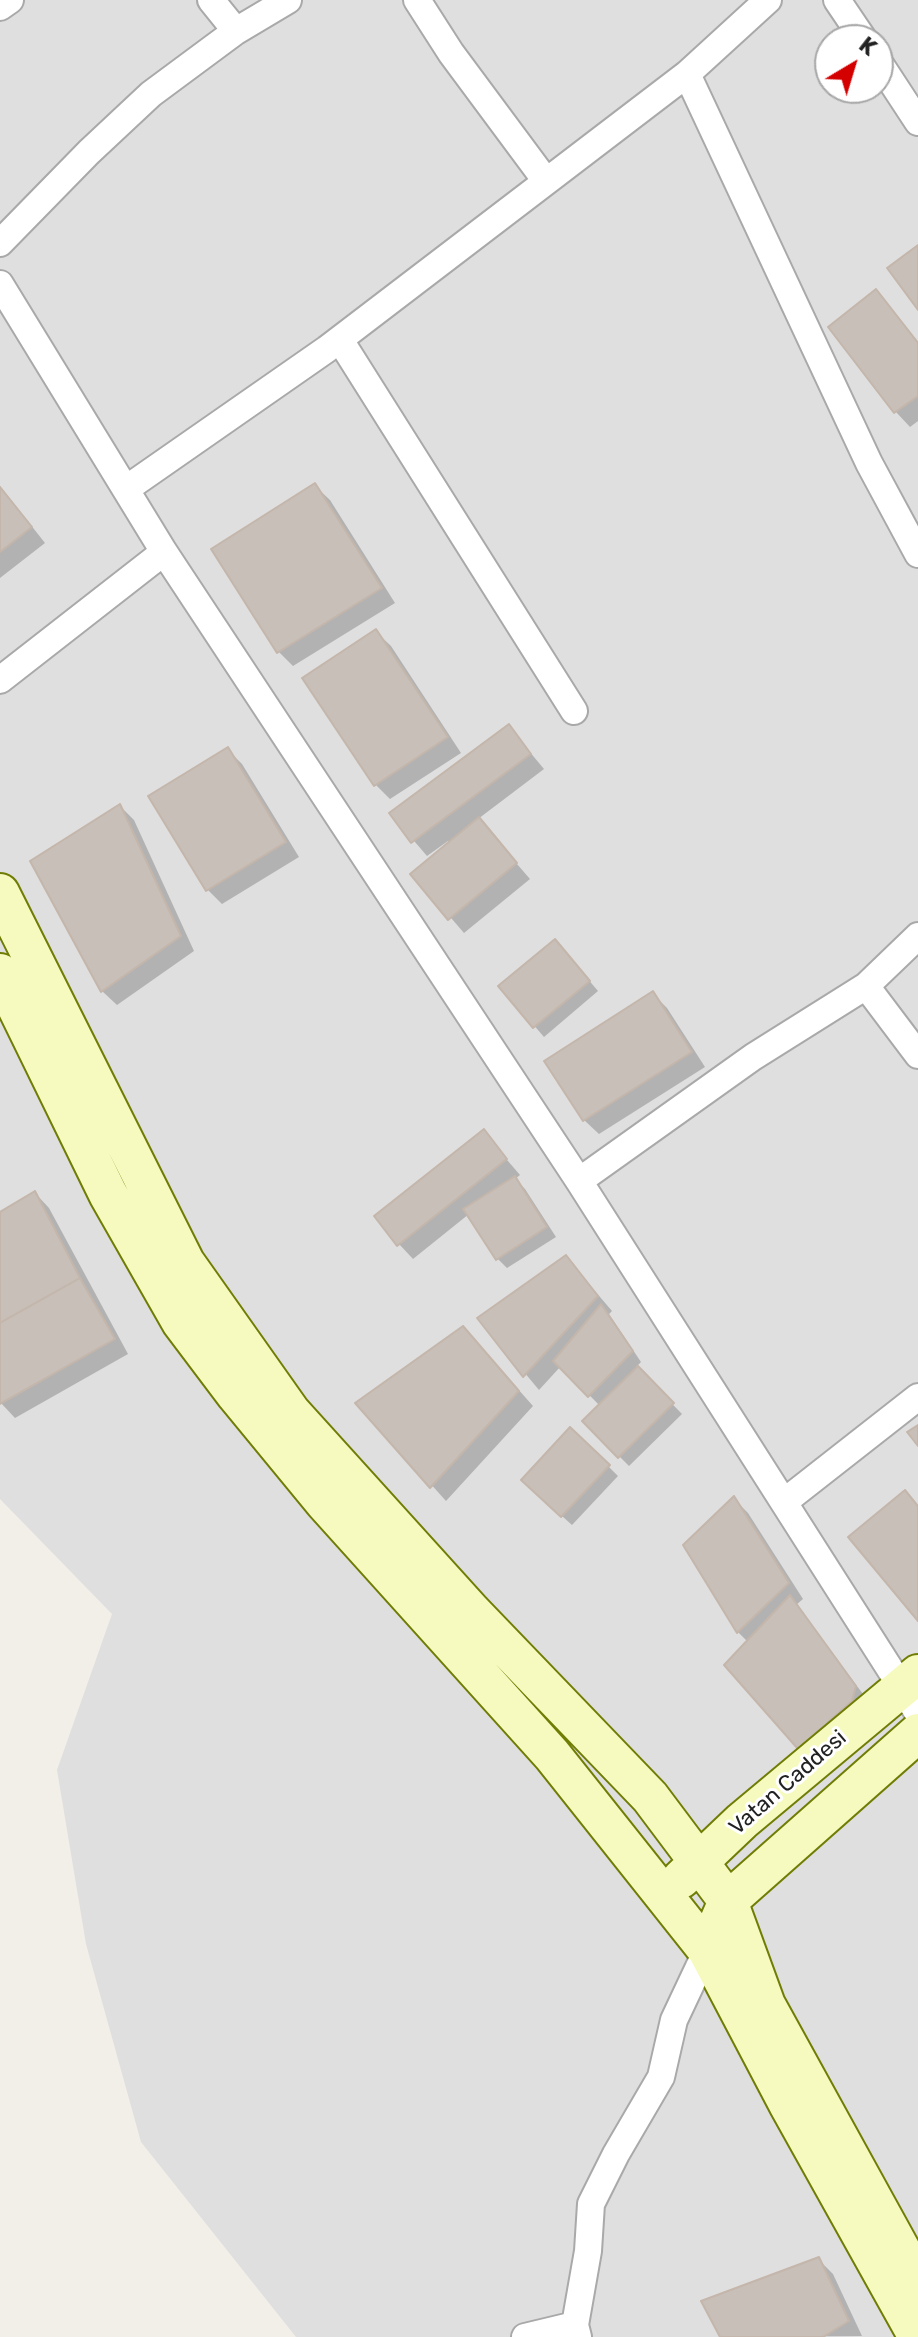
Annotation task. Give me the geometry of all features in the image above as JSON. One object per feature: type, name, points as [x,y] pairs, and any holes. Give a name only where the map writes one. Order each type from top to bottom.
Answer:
[{"type":"main road","points":[[0,893],[185,1262],[291,1412],[472,1612],[650,1797],[728,1901],[766,2005],[918,2281]]},
{"type":"main road","points":[[0,973],[108,1194],[181,1322],[324,1502],[552,1755],[707,1950],[788,2104],[918,2337]]},
{"type":"main road","name":"Vatan Caddesi","points":[[662,1896],[742,1821],[913,1691]]},
{"type":"main road","points":[[707,1950],[728,1901],[918,1733]]},
{"type":"street","points":[[0,7],[10,0]]},
{"type":"street","points":[[211,0],[236,31]]},
{"type":"street","points":[[0,243],[151,94],[236,31],[288,0]]},
{"type":"street","points":[[417,0],[451,53],[546,181]]},
{"type":"street","points":[[126,489],[340,340],[687,74],[768,0]]},
{"type":"street","points":[[837,0],[853,24]]},
{"type":"street","points":[[687,74],[869,463],[918,554]]},
{"type":"street","points":[[894,85],[918,122]]},
{"type":"street","points":[[0,284],[164,552],[579,1181],[784,1502],[913,1691]]},
{"type":"street","points":[[340,340],[574,711]]},
{"type":"street","points":[[0,680],[164,552]]},
{"type":"street","points":[[579,1181],[753,1057],[866,986],[918,936]]},
{"type":"street","points":[[866,986],[918,1055]]},
{"type":"street","points":[[784,1502],[918,1397]]},
{"type":"street","points":[[525,2337],[576,2331],[588,2251],[591,2204],[661,2077],[674,2020],[707,1950]]},
{"type":"shaded area","points":[[0,0],[918,0],[918,2337],[296,2337],[141,2142],[86,1944],[57,1770],[112,1614],[0,1499]]},
{"type":"building","points":[[918,245],[918,310],[887,268]]},
{"type":"building","points":[[876,289],[918,343],[918,396],[894,413],[828,327]]},
{"type":"building","points":[[315,483],[382,588],[277,653],[211,549]]},
{"type":"building","points":[[0,487],[32,527],[0,552]]},
{"type":"building","points":[[376,629],[448,737],[374,786],[302,678]]},
{"type":"building","points":[[509,724],[531,754],[411,843],[389,813]]},
{"type":"building","points":[[228,747],[286,842],[206,891],[148,796]]},
{"type":"building","points":[[120,804],[181,936],[101,992],[30,861]]},
{"type":"building","points":[[479,817],[517,863],[448,920],[410,874]]},
{"type":"building","points":[[555,939],[590,981],[533,1028],[498,986]]},
{"type":"building","points":[[653,991],[692,1052],[583,1121],[544,1061]]},
{"type":"building","points":[[484,1129],[507,1159],[397,1246],[374,1216]]},
{"type":"building","points":[[515,1176],[547,1227],[496,1260],[463,1209]]},
{"type":"building","points":[[35,1191],[80,1278],[0,1323],[0,1212]]},
{"type":"building","points":[[566,1255],[598,1296],[523,1377],[477,1318]]},
{"type":"building","points":[[80,1278],[115,1339],[0,1404],[0,1323]]},
{"type":"building","points":[[601,1304],[633,1351],[588,1397],[553,1361]]},
{"type":"building","points":[[463,1326],[519,1391],[430,1488],[355,1403]]},
{"type":"building","points":[[638,1366],[674,1403],[618,1458],[582,1421]]},
{"type":"building","points":[[918,1425],[918,1446],[907,1432]]},
{"type":"building","points":[[570,1427],[610,1465],[561,1517],[521,1480]]},
{"type":"building","points":[[905,1490],[918,1506],[918,1621],[848,1537]]},
{"type":"building","points":[[734,1496],[789,1583],[737,1633],[683,1545]]},
{"type":"building","points":[[790,1595],[856,1686],[852,1701],[798,1749],[724,1665]]},
{"type":"building","points":[[819,2257],[849,2321],[823,2337],[720,2337],[701,2301]]}]
